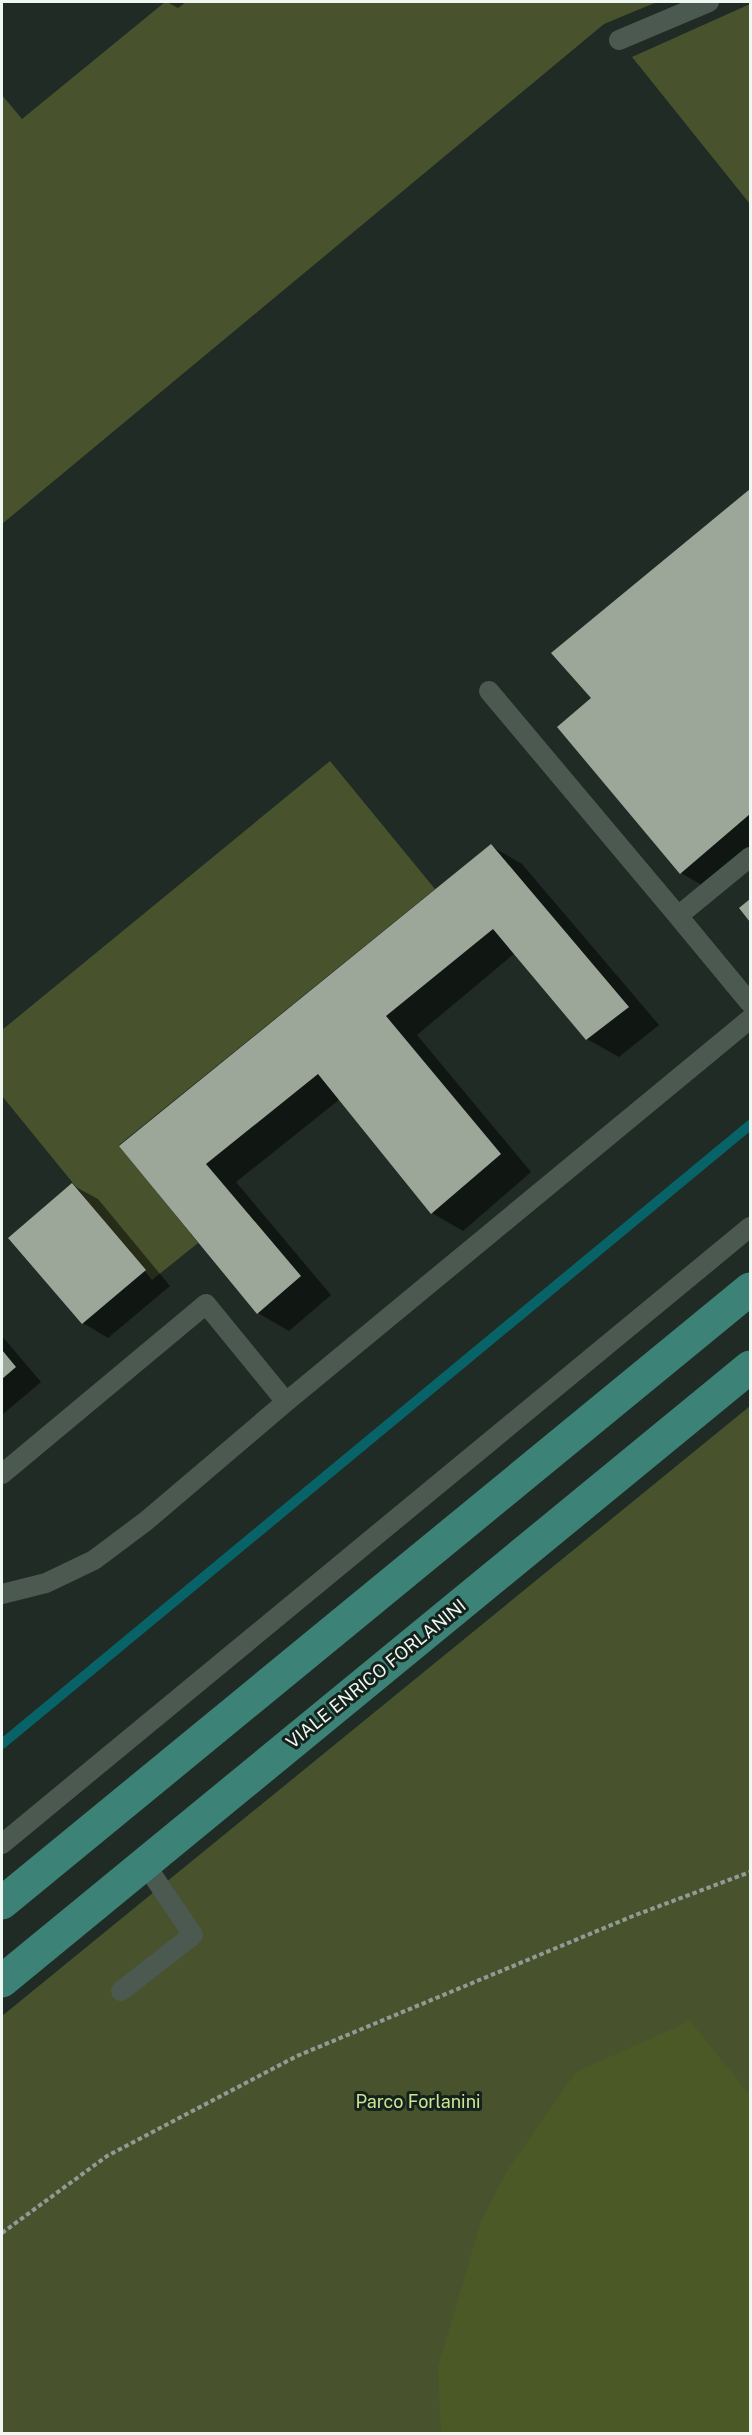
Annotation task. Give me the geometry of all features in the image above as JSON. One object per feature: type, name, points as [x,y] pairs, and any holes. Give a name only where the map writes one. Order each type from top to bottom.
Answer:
[{"type":"main road","points":[[2,1903],[750,1289]]},
{"type":"main road","name":"VIALE ENRICO FORLANINI","points":[[2,1982],[750,1367]]},
{"type":"lane","points":[[619,40],[709,2]]},
{"type":"lane","points":[[489,691],[750,1003]]},
{"type":"lane","points":[[678,916],[750,857]]},
{"type":"lane","points":[[2,1594],[46,1583],[94,1560],[146,1521],[286,1402],[750,1019]]},
{"type":"lane","points":[[2,1844],[750,1227]]},
{"type":"lane","points":[[2,1474],[206,1304],[286,1402]]},
{"type":"lane","points":[[122,1991],[193,1935],[145,1863]]},
{"type":"path","points":[[2,2233],[107,2156],[297,2056],[642,1912],[750,1872]]},
{"type":"green space","points":[[165,2],[657,2],[604,24],[2,524],[2,95],[22,119]]},
{"type":"green space","points":[[750,4],[750,204],[632,57]]},
{"type":"green space","points":[[330,761],[435,889],[119,1145],[198,1243],[152,1280],[2,1096],[2,1030]]},
{"type":"green space","name":"Parco Forlanini","points":[[750,1406],[750,2433],[2,2434],[2,2016]]},
{"type":"green space","points":[[690,2021],[750,2095],[750,2433],[441,2433],[438,2367],[481,2222],[507,2171],[576,2072]]},
{"type":"building","points":[[750,489],[750,814],[680,874],[557,727],[591,698],[551,653]]},
{"type":"building","points":[[491,844],[629,1007],[586,1040],[493,929],[386,1016],[501,1154],[431,1214],[318,1074],[206,1164],[301,1276],[257,1314],[119,1146]]},
{"type":"building","points":[[750,899],[750,922],[739,908]]},
{"type":"building","points":[[72,1183],[146,1270],[82,1324],[8,1238]]},
{"type":"building","points":[[2,1350],[16,1367],[2,1379]]},
{"type":"waterway","points":[[2,1744],[750,1125]]}]
